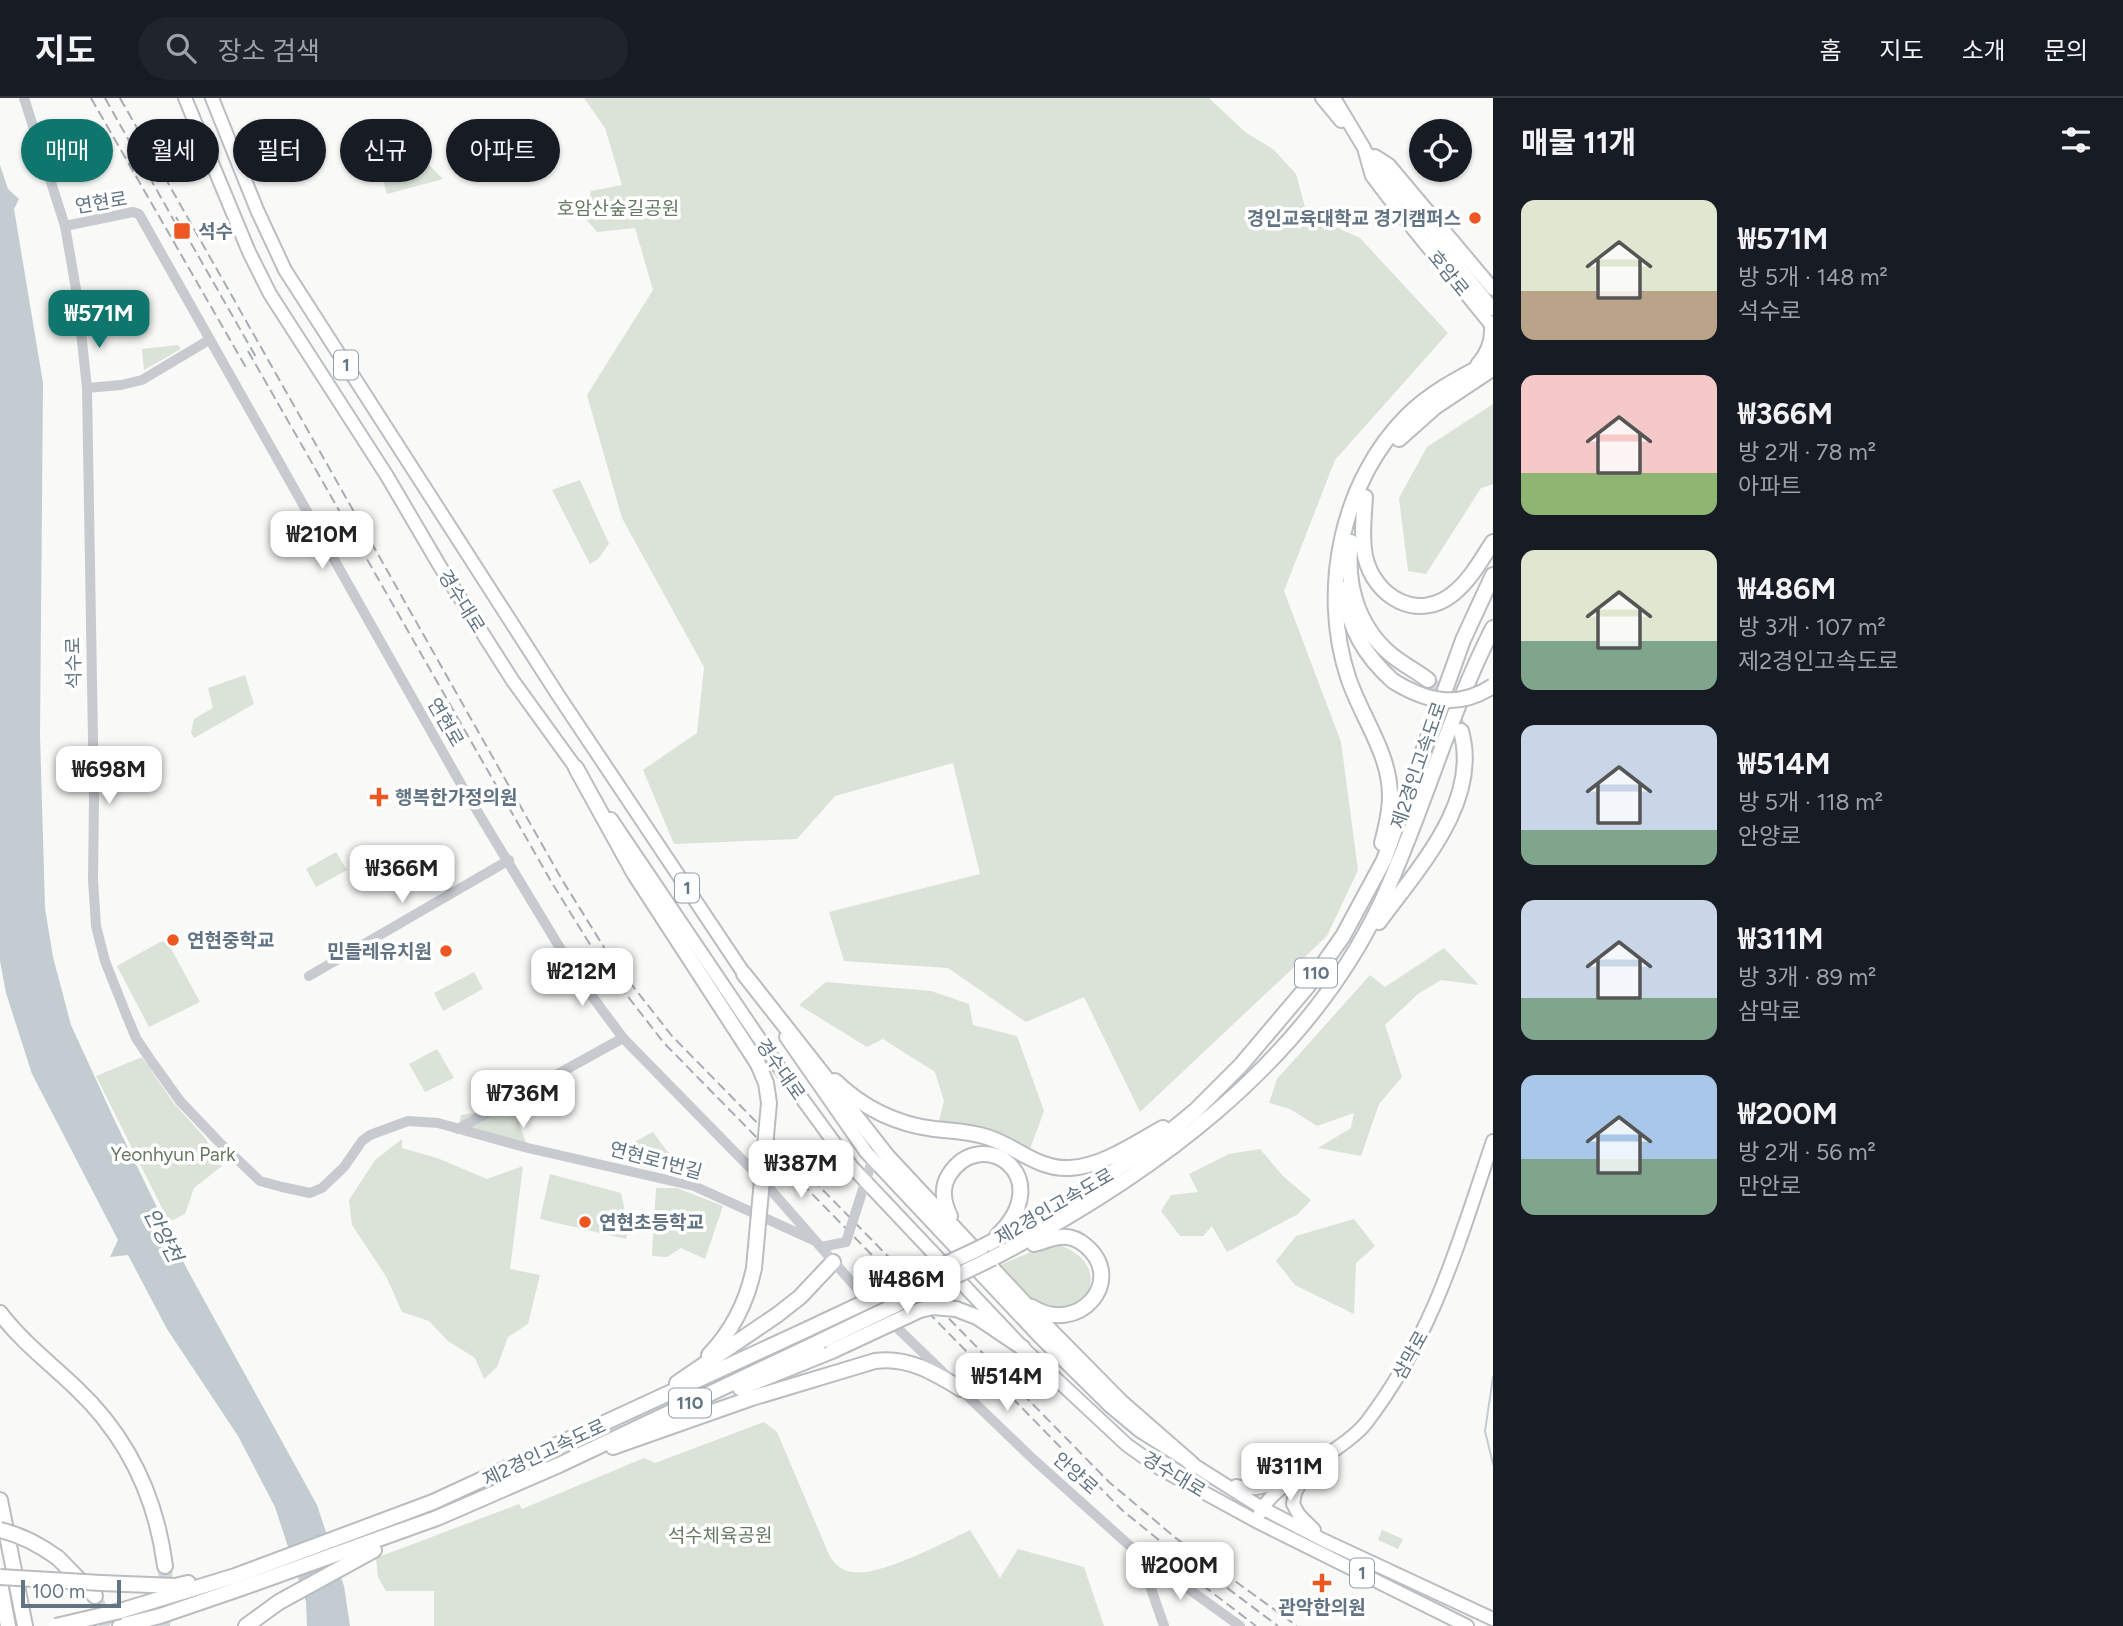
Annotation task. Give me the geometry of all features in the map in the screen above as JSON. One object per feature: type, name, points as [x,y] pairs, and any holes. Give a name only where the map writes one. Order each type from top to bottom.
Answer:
[{"type":"highway","points":[[1472,377],[1487,353],[1493,337],[1492,326]]},
{"type":"highway","points":[[1428,680],[1385,649],[1365,623],[1355,599],[1349,560],[1356,518],[1380,466],[1399,439],[1493,360]]},
{"type":"highway","points":[[1372,880],[1387,827],[1390,787],[1383,759],[1353,691],[1340,646],[1336,616],[1337,568],[1342,545],[1355,497],[1377,454],[1415,409],[1493,368]]},
{"type":"highway","points":[[1472,377],[1493,376]]},
{"type":"highway","points":[[1365,497],[1363,535],[1367,564],[1381,589],[1403,604],[1429,606],[1453,594],[1471,576],[1493,542]]},
{"type":"highway","points":[[1342,545],[1342,579],[1354,628],[1373,664],[1394,681],[1422,697],[1466,699],[1493,686]]},
{"type":"highway","name":"제2경인고속도로","points":[[237,1583],[433,1502],[982,1247],[1077,1196],[1156,1143],[1195,1111],[1241,1065],[1307,987],[1343,936],[1389,848],[1463,640],[1493,575]]},
{"type":"highway","name":"제2경인고속도로","points":[[56,1626],[122,1620],[438,1518],[559,1465],[685,1405],[759,1382],[1058,1224],[1116,1189],[1206,1120],[1239,1091],[1299,1029],[1336,980],[1380,905],[1470,677],[1493,628]]},
{"type":"highway","points":[[1336,980],[1415,873],[1455,808],[1466,768],[1465,744],[1461,731]]},
{"type":"highway","points":[[576,768],[635,873],[758,1064],[766,1083],[769,1103],[754,1268],[747,1295],[730,1329],[702,1361],[676,1383]]},
{"type":"highway","points":[[744,974],[888,1157],[1121,1402],[1192,1464]]},
{"type":"highway","points":[[800,1044],[839,1084],[886,1117],[917,1127],[984,1136],[1005,1144],[1033,1161],[1054,1167],[1090,1165],[1195,1111]]},
{"type":"highway","points":[[961,1234],[943,1198],[948,1176],[959,1164],[978,1154],[990,1154],[1005,1160],[1018,1176],[1020,1200],[1008,1224],[982,1247]]},
{"type":"highway","points":[[993,1258],[1054,1238],[1065,1237],[1083,1243],[1095,1257],[1100,1271],[1099,1286],[1092,1301],[1079,1311],[1069,1315],[1050,1315],[1020,1298]]},
{"type":"highway","points":[[612,1421],[676,1383],[785,1309],[833,1262]]},
{"type":"highway","points":[[827,1346],[933,1307],[956,1309],[977,1317],[1023,1348]]},
{"type":"highway","points":[[0,1313],[17,1336],[100,1411],[121,1440],[144,1481],[151,1500],[165,1566]]},
{"type":"highway","points":[[559,1465],[752,1398],[875,1361],[893,1361],[916,1366],[930,1371],[961,1390]]},
{"type":"highway","points":[[0,1500],[25,1626]]},
{"type":"highway","points":[[246,1626],[313,1582],[438,1518]]},
{"type":"highway","points":[[0,1530],[39,1544],[98,1590]]},
{"type":"highway","points":[[0,1583],[98,1590],[237,1583]]},
{"type":"highway","points":[[0,1583],[3,1626]]},
{"type":"highway","points":[[0,1583],[8,1626]]},
{"type":"main road","name":"경수대로","points":[[185,98],[249,252],[286,321],[387,476],[441,568],[513,681],[576,768],[796,1091],[852,1167],[1023,1348],[1127,1445],[1161,1469],[1256,1521],[1467,1626]]},
{"type":"main road","name":"경수대로","points":[[212,98],[285,270],[506,615],[834,1108],[873,1158],[1039,1336],[1110,1406],[1156,1443],[1262,1508],[1323,1540],[1493,1619]]},
{"type":"main road","name":"호암로","points":[[1322,98],[1493,309]]},
{"type":"main road","name":"호암로","points":[[1334,98],[1364,148],[1372,176],[1492,326]]},
{"type":"main road","name":"호암로","points":[[1364,148],[1389,165],[1493,289]]},
{"type":"main road","points":[[576,768],[617,857],[754,1064],[796,1091]]},
{"type":"main road","name":"삼막로","points":[[1256,1521],[1262,1508],[1276,1493],[1364,1426],[1396,1380],[1425,1329],[1450,1273],[1493,1141]]},
{"type":"main road","points":[[1226,1484],[1248,1490],[1274,1484],[1305,1472]]},
{"type":"main road","points":[[1305,1472],[1294,1493],[1293,1504],[1299,1515],[1323,1540]]},
{"type":"street","name":"석수로","points":[[24,98],[65,226],[77,295],[88,388],[93,880],[96,926],[106,961],[136,1038],[180,1101],[260,1181]]},
{"type":"street","name":"연현로","points":[[65,226],[133,212],[139,214],[449,763],[578,976],[623,1038],[763,1181],[833,1262]]},
{"type":"street","points":[[88,388],[142,380],[209,340]]},
{"type":"street","points":[[309,976],[509,860]]},
{"type":"street","points":[[458,1129],[623,1038]]},
{"type":"street","name":"연현로1번길","points":[[260,1181],[310,1193],[330,1181],[370,1135],[408,1122],[438,1124],[694,1186],[817,1244]]},
{"type":"street","points":[[833,1262],[846,1242],[873,1158]]},
{"type":"street","points":[[752,1212],[763,1181]]},
{"type":"street","points":[[817,1244],[846,1242]]},
{"type":"street","name":"안양로","points":[[833,1262],[861,1293],[961,1390],[1139,1554],[1164,1626]]},
{"type":"street","points":[[1139,1554],[1240,1626]]},
{"type":"green space","name":"호암산숲길공원","points":[[584,98],[1209,98],[1245,132],[1273,149],[1296,174],[1307,214],[1360,238],[1448,333],[1335,460],[1284,591],[1341,742],[1358,870],[1327,936],[1140,1112],[1084,997],[1026,1022],[948,968],[844,961],[829,912],[980,874],[953,763],[835,796],[797,839],[674,844],[643,770],[697,733],[704,667],[622,518],[587,395],[653,290],[635,228],[597,232],[585,218],[591,191],[622,185],[605,128]]},
{"type":"green space","points":[[432,168],[443,179],[432,182]]},
{"type":"green space","points":[[383,182],[432,182],[387,194]]},
{"type":"green space","points":[[178,345],[181,349],[144,370],[142,349]]},
{"type":"green space","points":[[1493,404],[1493,484],[1481,488],[1426,574],[1408,571],[1399,498],[1427,447]]},
{"type":"green space","points":[[580,480],[609,544],[598,559],[590,564],[552,490]]},
{"type":"green space","points":[[245,675],[254,704],[194,738],[191,732],[194,719],[213,708],[208,688]]},
{"type":"green space","points":[[336,852],[347,870],[316,887],[306,869]]},
{"type":"green space","points":[[162,941],[168,943],[200,1002],[149,1027],[117,966]]},
{"type":"green space","points":[[1444,948],[1479,985],[1441,980],[1418,994],[1385,1025],[1402,1077],[1379,1104],[1361,1156],[1318,1148],[1351,1128],[1354,1113],[1317,1126],[1290,1109],[1269,1103],[1277,1079],[1370,975],[1385,987]]},
{"type":"green space","points":[[474,972],[483,989],[443,1011],[434,993]]},
{"type":"green space","points":[[826,982],[931,991],[969,1004],[973,1025],[1017,1036],[1044,1111],[1030,1149],[989,1131],[938,1125],[944,1101],[935,1072],[883,1039],[867,1047],[799,1005]]},
{"type":"green space","points":[[437,1049],[454,1078],[425,1092],[409,1064]]},
{"type":"green space","name":"Yeonhyun Park","points":[[142,1057],[172,1101],[205,1138],[222,1166],[194,1188],[185,1214],[169,1222],[96,1076]]},
{"type":"green space","points":[[566,1082],[573,1093],[560,1100],[553,1088]]},
{"type":"green space","points":[[513,1107],[528,1148],[458,1129],[461,1115]]},
{"type":"green space","points":[[653,1132],[670,1155],[662,1172],[620,1161],[627,1146]]},
{"type":"green space","points":[[402,1139],[402,1148],[437,1158],[487,1179],[523,1166],[510,1269],[540,1275],[528,1324],[508,1337],[497,1367],[484,1379],[475,1358],[448,1341],[429,1321],[402,1312],[387,1278],[352,1225],[349,1200],[375,1160]]},
{"type":"green space","points":[[1260,1149],[1283,1176],[1311,1200],[1298,1214],[1227,1252],[1212,1226],[1203,1236],[1180,1236],[1161,1211],[1171,1195],[1198,1192],[1189,1174],[1229,1154]]},
{"type":"green space","points":[[550,1174],[621,1193],[629,1230],[626,1239],[540,1219]]},
{"type":"green space","points":[[656,1188],[677,1188],[723,1206],[705,1259],[681,1248],[667,1257],[652,1256]]},
{"type":"green space","points":[[1354,1219],[1375,1246],[1356,1263],[1354,1314],[1295,1285],[1276,1261],[1296,1236]]},
{"type":"green space","points":[[1059,1245],[1076,1254],[1087,1265],[1091,1278],[1089,1290],[1083,1300],[1072,1308],[1059,1310],[1038,1304],[1000,1265],[1043,1247]]},
{"type":"green space","name":"석수체육공원","points":[[764,1422],[777,1432],[830,1557],[842,1568],[852,1572],[864,1572],[895,1564],[970,1530],[1000,1578],[1018,1549],[1084,1567],[1104,1626],[434,1626],[434,1591],[386,1591],[378,1577],[376,1558],[519,1504],[522,1509],[644,1458],[655,1463]]},
{"type":"green space","points":[[1382,1530],[1403,1539],[1398,1549],[1378,1540]]},
{"type":"water","name":"안양천","points":[[0,165],[8,189],[19,199],[14,209],[43,383],[40,735],[45,908],[53,957],[71,1025],[114,1119],[187,1269],[317,1505],[344,1586],[350,1626],[307,1626],[306,1602],[275,1507],[238,1436],[167,1329],[128,1255],[110,1257],[118,1240],[32,1074],[6,993],[0,961]]},
{"type":"waterway","points":[[1493,1377],[1485,1431],[1493,1464]]},
{"type":"tunnel","points":[[1428,680],[1445,699],[1461,731]]},
{"type":"tunnel","points":[[163,1626],[165,1566]]},
{"type":"tunnel","points":[[95,1596],[107,1626]]},
{"type":"railway","points":[[91,98],[248,371]]},
{"type":"railway","points":[[105,98],[177,226]]},
{"type":"railway","points":[[120,98],[561,878],[610,957],[672,1036],[1109,1482],[1177,1539],[1297,1626]]},
{"type":"railway","points":[[176,217],[256,357]]},
{"type":"railway","points":[[248,351],[552,883],[601,962],[664,1043],[1123,1511],[1185,1561]]},
{"type":"railway","points":[[1179,1552],[1278,1626]]},
{"type":"railway","points":[[1167,1558],[1256,1626]]},
{"type":"place","name":"경인교육대학교 경기캠퍼스","points":[[1475,218]]},
{"type":"place","name":"석수","points":[[182,231]]},
{"type":"place","name":"행복한가정의원","points":[[379,797]]},
{"type":"place","name":"연현중학교","points":[[173,940]]},
{"type":"place","name":"민들레유치원","points":[[446,951]]},
{"type":"place","name":"연현초등학교","points":[[585,1222]]},
{"type":"place","name":"관악한의원","points":[[1322,1583]]}]
